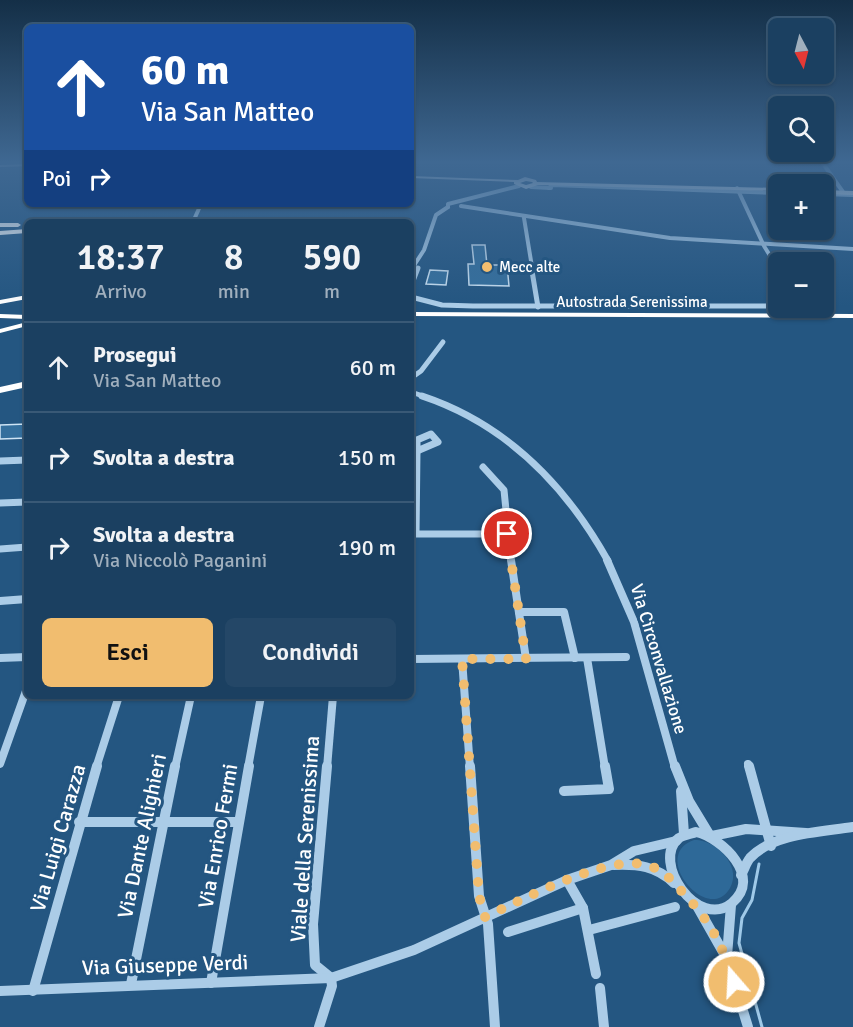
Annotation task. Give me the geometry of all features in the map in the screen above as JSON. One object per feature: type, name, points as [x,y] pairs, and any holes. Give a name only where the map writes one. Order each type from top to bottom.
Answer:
[{"type":"highway","points":[[0,225],[24,229]]},
{"type":"highway","points":[[0,233],[24,229]]},
{"type":"highway","points":[[0,302],[24,298]]},
{"type":"highway","points":[[0,310],[24,311]]},
{"type":"highway","name":"Autostrada Serenissima","points":[[414,314],[853,316]]},
{"type":"highway","points":[[0,316],[24,317]]},
{"type":"highway","name":"Autostrada Serenissima","points":[[414,320],[853,322]]},
{"type":"highway","points":[[0,331],[24,325]]},
{"type":"highway","points":[[0,388],[24,383]]},
{"type":"street","points":[[414,265],[424,250],[436,214],[443,210]]},
{"type":"street","points":[[488,210],[524,218],[670,238],[764,246],[853,249]]},
{"type":"street","points":[[747,210],[768,252]]},
{"type":"street","points":[[524,218],[538,307]]},
{"type":"street","points":[[414,278],[418,268]]},
{"type":"street","points":[[414,298],[442,305],[768,306]]},
{"type":"street","points":[[414,376],[421,371],[443,342]]},
{"type":"street","name":"Via Circonvallazione","points":[[414,393],[478,419],[507,441],[571,504],[598,542],[627,602],[680,783],[696,816],[711,835],[730,850],[741,875],[740,892],[730,905],[727,959]]},
{"type":"street","points":[[417,451],[416,534],[507,534]]},
{"type":"street","points":[[0,461],[24,460]]},
{"type":"street","points":[[483,467],[504,490],[507,534],[526,659]]},
{"type":"street","points":[[0,503],[24,502]]},
{"type":"street","points":[[0,549],[24,548]]},
{"type":"street","points":[[0,601],[24,599]]},
{"type":"street","points":[[519,612],[564,612],[575,658]]},
{"type":"street","points":[[0,658],[24,657]]},
{"type":"street","points":[[414,659],[626,657]]},
{"type":"street","points":[[564,790],[609,789],[587,658]]},
{"type":"street","points":[[462,659],[479,896],[488,924],[495,1027]]},
{"type":"street","points":[[0,764],[24,696]]},
{"type":"street","name":"Via Luigi Carazza","points":[[33,991],[80,822],[118,699]]},
{"type":"street","name":"Via Dante Alighieri","points":[[131,984],[162,824],[190,699]]},
{"type":"street","name":"Via Enrico Fermi","points":[[211,983],[260,699]]},
{"type":"street","name":"Viale della Serenissima","points":[[331,978],[315,965],[313,924],[333,699]]},
{"type":"street","points":[[748,764],[771,846]]},
{"type":"street","name":"Via Circonvallazione","points":[[680,783],[680,837],[671,850],[670,863],[680,889],[695,903],[727,959],[748,1027]]},
{"type":"street","points":[[80,822],[162,824],[238,822]]},
{"type":"street","points":[[741,875],[749,858],[771,846],[808,833],[853,827]]},
{"type":"street","points":[[611,865],[634,851],[696,832],[711,835],[724,831],[766,829],[808,833]]},
{"type":"street","points":[[611,865],[650,866],[663,872],[680,889]]},
{"type":"street","name":"Via Giuseppe Verdi","points":[[0,991],[131,984],[331,978],[414,950],[567,880],[611,865]]},
{"type":"street","points":[[567,880],[583,908],[596,974]]},
{"type":"street","points":[[695,903],[714,909],[730,905]]},
{"type":"street","points":[[589,930],[675,907]]},
{"type":"street","points":[[508,932],[583,908]]},
{"type":"street","points":[[319,1027],[332,986],[331,978]]},
{"type":"street","points":[[600,988],[604,1027]]},
{"type":"shaded area","points":[[694,840],[711,844],[726,856],[731,864],[732,882],[728,891],[718,898],[707,898],[696,892],[686,883],[679,871],[678,859],[682,848]]},
{"type":"building","name":"Mecc alte","points":[[472,245],[485,245],[487,265],[507,265],[509,286],[469,285],[468,264],[474,264]]},
{"type":"building","points":[[430,270],[448,271],[446,285],[426,284]]},
{"type":"building","points":[[24,424],[24,438],[0,439],[0,425]]},
{"type":"waterway","points":[[759,864],[752,900],[742,918],[739,943],[762,1027]]},
{"type":"place","name":"Mecc alte","points":[[487,267]]},
{"type":"route","points":[[507,534],[526,659],[462,659],[479,896],[485,917],[567,880],[611,865],[643,864],[663,872],[695,903],[727,959],[734,982]]}]
